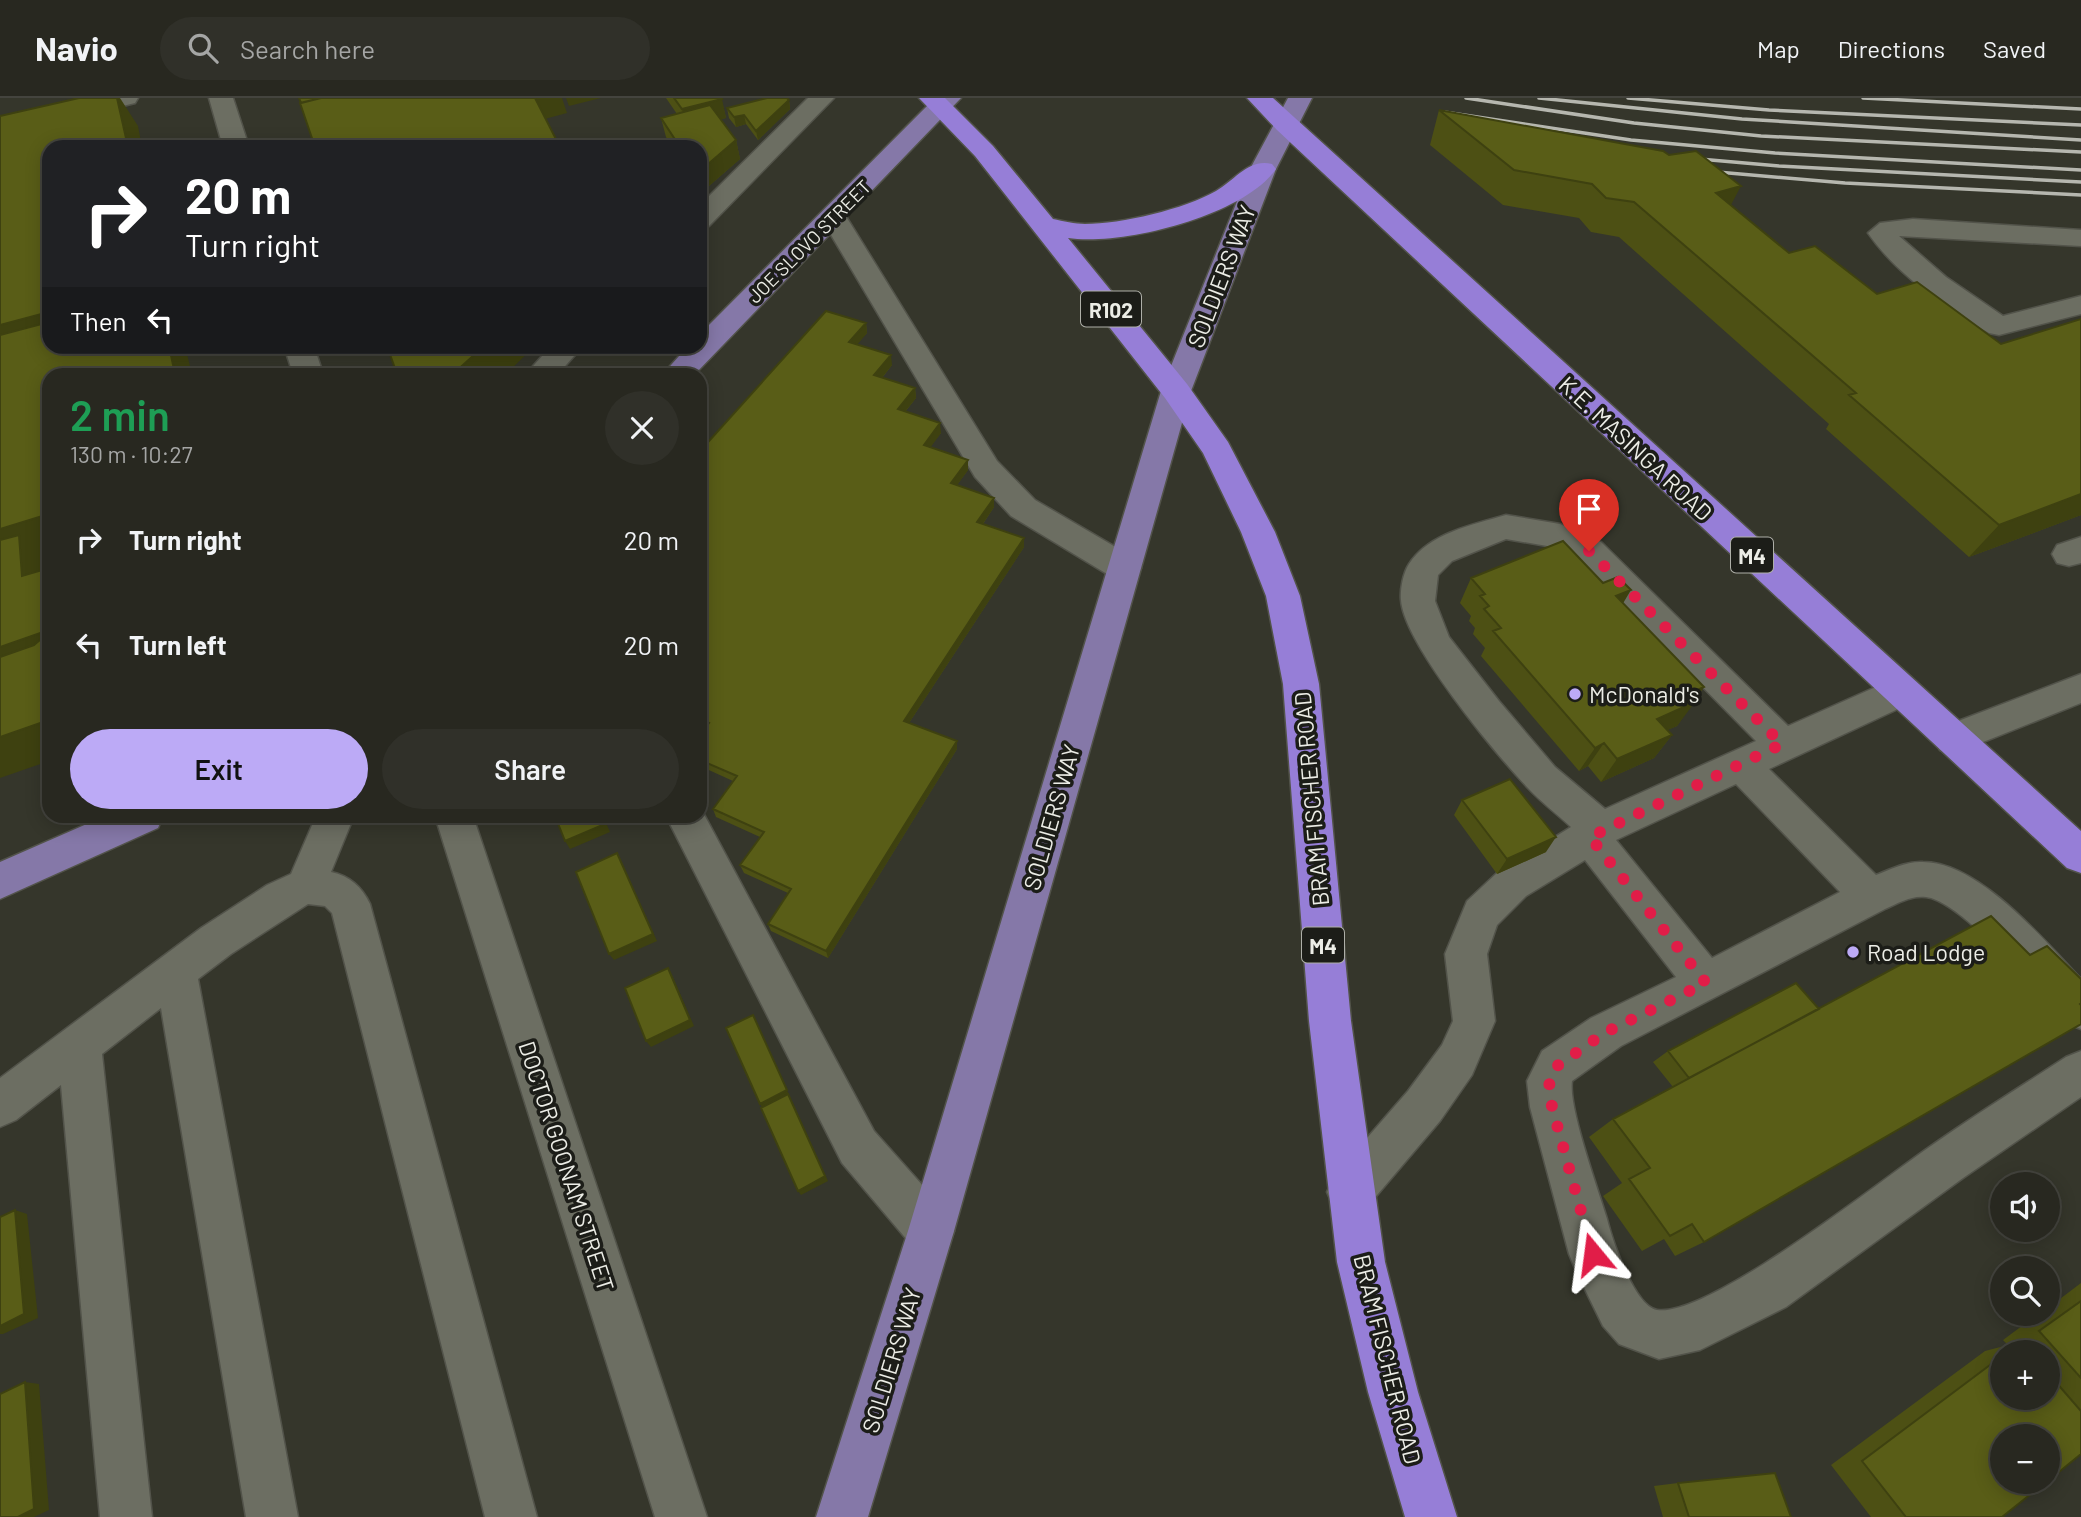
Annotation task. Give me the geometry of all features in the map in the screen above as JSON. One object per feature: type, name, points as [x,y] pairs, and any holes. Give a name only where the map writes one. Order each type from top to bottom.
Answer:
[{"type":"highway","name":"K.E. MASINGA ROAD","points":[[1259,98],[1900,692],[2081,856]]},
{"type":"highway","name":"R102","points":[[939,101],[984,151],[1176,391]]},
{"type":"highway","points":[[1045,226],[1085,232],[1173,219],[1225,197],[1263,169]]},
{"type":"highway","name":"BRAM FISCHER ROAD","points":[[1176,391],[1217,450],[1258,532],[1283,596],[1301,684],[1329,1021],[1350,1192],[1362,1262],[1393,1392],[1431,1517]]},
{"type":"main road","name":"SOLDIERS WAY","points":[[842,1517],[931,1231],[1176,391],[1263,169],[1300,98]]},
{"type":"main road","name":"JOE SLOVO STREET","points":[[707,344],[834,218],[939,101]]},
{"type":"main road","name":"JOE SLOVO STREET","points":[[684,368],[697,354]]},
{"type":"main road","points":[[0,881],[128,823]]},
{"type":"street","points":[[0,128],[127,98]]},
{"type":"street","points":[[221,98],[234,140]]},
{"type":"street","points":[[707,213],[822,98]]},
{"type":"street","points":[[834,218],[986,469],[1023,508],[1124,568]]},
{"type":"street","points":[[2081,238],[1913,227],[1890,229],[1882,233],[1888,244],[1933,280],[1999,326],[2081,306]]},
{"type":"street","points":[[547,368],[561,354]]},
{"type":"street","points":[[1706,983],[1595,833],[1542,778],[1434,643],[1418,601],[1422,571],[1440,552],[1471,538],[1506,527],[1560,536],[1589,551],[1782,744]]},
{"type":"street","points":[[1953,739],[2081,688]]},
{"type":"street","points":[[1350,1192],[1424,1106],[1457,1060],[1474,1021],[1466,954],[1481,914],[1512,884],[1595,833],[1782,744],[1900,692]]},
{"type":"street","points":[[1740,764],[1871,896]]},
{"type":"street","points":[[306,886],[334,823]]},
{"type":"street","name":"DOCTOR GOONAM STREET","points":[[456,823],[681,1517]]},
{"type":"street","points":[[689,823],[858,1147],[931,1231]]},
{"type":"street","points":[[2081,1009],[1988,915],[1955,888],[1929,879],[1906,880],[1606,1032],[1557,1066],[1549,1081],[1552,1107],[1593,1254],[1620,1309],[1636,1327],[1659,1335],[1700,1326],[1769,1290],[1947,1162],[2081,1072]]},
{"type":"street","points":[[0,1105],[176,971],[281,898],[306,886],[335,890],[350,904],[511,1517]]},
{"type":"street","points":[[176,971],[272,1517]]},
{"type":"street","points":[[79,1045],[126,1517]]},
{"type":"building","points":[[79,98],[117,98],[126,140],[42,140],[42,314],[0,325],[0,116]]},
{"type":"building","points":[[299,98],[321,98],[301,103]]},
{"type":"building","points":[[321,98],[535,98],[556,140],[313,140],[300,103]]},
{"type":"building","points":[[674,98],[721,98],[722,99],[682,109]]},
{"type":"building","points":[[767,98],[789,100],[756,131],[744,115],[734,117],[727,108]]},
{"type":"building","points":[[710,105],[736,140],[707,165],[707,140],[675,140],[661,118]]},
{"type":"building","points":[[1439,110],[1663,151],[1669,155],[1696,151],[1741,186],[1716,193],[1789,253],[1815,246],[1877,294],[1917,282],[2001,344],[2081,319],[2081,494],[1999,525],[1849,395],[1856,393],[1634,202],[1606,198],[1592,184],[1514,170]]},
{"type":"building","points":[[826,311],[866,323],[849,342],[891,355],[874,375],[915,388],[898,409],[940,423],[924,445],[968,460],[951,483],[994,498],[977,522],[1024,538],[904,721],[957,741],[826,951],[768,924],[791,889],[740,865],[764,832],[713,809],[737,776],[707,763],[707,443]]},
{"type":"building","points":[[42,324],[42,354],[171,354],[174,368],[42,368],[42,516],[0,529],[0,335]]},
{"type":"building","points":[[390,354],[475,354],[460,368],[395,368]]},
{"type":"building","points":[[19,535],[22,576],[42,570],[42,632],[0,647],[0,540]]},
{"type":"building","points":[[1563,541],[1603,583],[1618,577],[1631,590],[1616,596],[1704,687],[1688,694],[1695,702],[1657,719],[1672,735],[1617,759],[1604,743],[1595,748],[1493,631],[1501,628],[1484,609],[1489,606],[1480,596],[1485,594],[1471,578]]},
{"type":"building","points":[[42,638],[42,722],[0,737],[0,657],[34,645]]},
{"type":"building","points":[[1510,779],[1556,837],[1507,859],[1462,800]]},
{"type":"building","points":[[558,823],[605,823],[605,824],[565,841]]},
{"type":"building","points":[[617,853],[653,934],[609,954],[576,872]]},
{"type":"building","points":[[1991,916],[2030,955],[2047,946],[2081,979],[2081,1024],[1704,1242],[1692,1224],[1670,1236],[1629,1179],[1650,1168],[1613,1119]]},
{"type":"building","points":[[668,968],[690,1020],[646,1041],[625,988]]},
{"type":"building","points":[[1796,983],[1819,1009],[1689,1078],[1668,1051]]},
{"type":"building","points":[[753,1015],[787,1090],[760,1104],[726,1028]]},
{"type":"building","points":[[788,1094],[825,1176],[798,1191],[761,1108]]},
{"type":"building","points":[[15,1210],[24,1314],[0,1326],[0,1217]]},
{"type":"building","points":[[2081,1301],[2081,1378],[2060,1354],[2060,1340],[2047,1340],[2039,1331],[2046,1326],[2060,1326],[2060,1316]]},
{"type":"building","points":[[1990,1365],[1990,1410],[2060,1410],[2060,1387],[2081,1411],[2081,1454],[2060,1471],[2060,1424],[1990,1424],[1990,1494],[2031,1494],[2002,1517],[1906,1517],[1862,1461]]},
{"type":"building","points":[[25,1382],[34,1509],[18,1517],[0,1517],[0,1394]]},
{"type":"building","points":[[1775,1473],[1791,1517],[1689,1517],[1678,1483]]},
{"type":"railway","points":[[1466,98],[1634,123],[1761,136],[2081,152]]},
{"type":"railway","points":[[1539,98],[1742,119],[2081,140]]},
{"type":"railway","points":[[1628,98],[1769,110],[2081,125]]},
{"type":"railway","points":[[1863,98],[2081,109]]},
{"type":"railway","points":[[1444,112],[1631,140],[1775,153],[2081,170]]},
{"type":"railway","points":[[1688,158],[1779,166],[2081,182]]},
{"type":"railway","points":[[1706,171],[1845,183],[2081,195]]},
{"type":"place","name":"McDonald's","points":[[1575,694]]},
{"type":"place","name":"Road Lodge","points":[[1853,952]]},
{"type":"route","points":[[1589,551],[1782,744],[1601,829],[1590,837],[1706,983],[1606,1032],[1557,1066],[1549,1081],[1552,1107],[1593,1254]]}]
